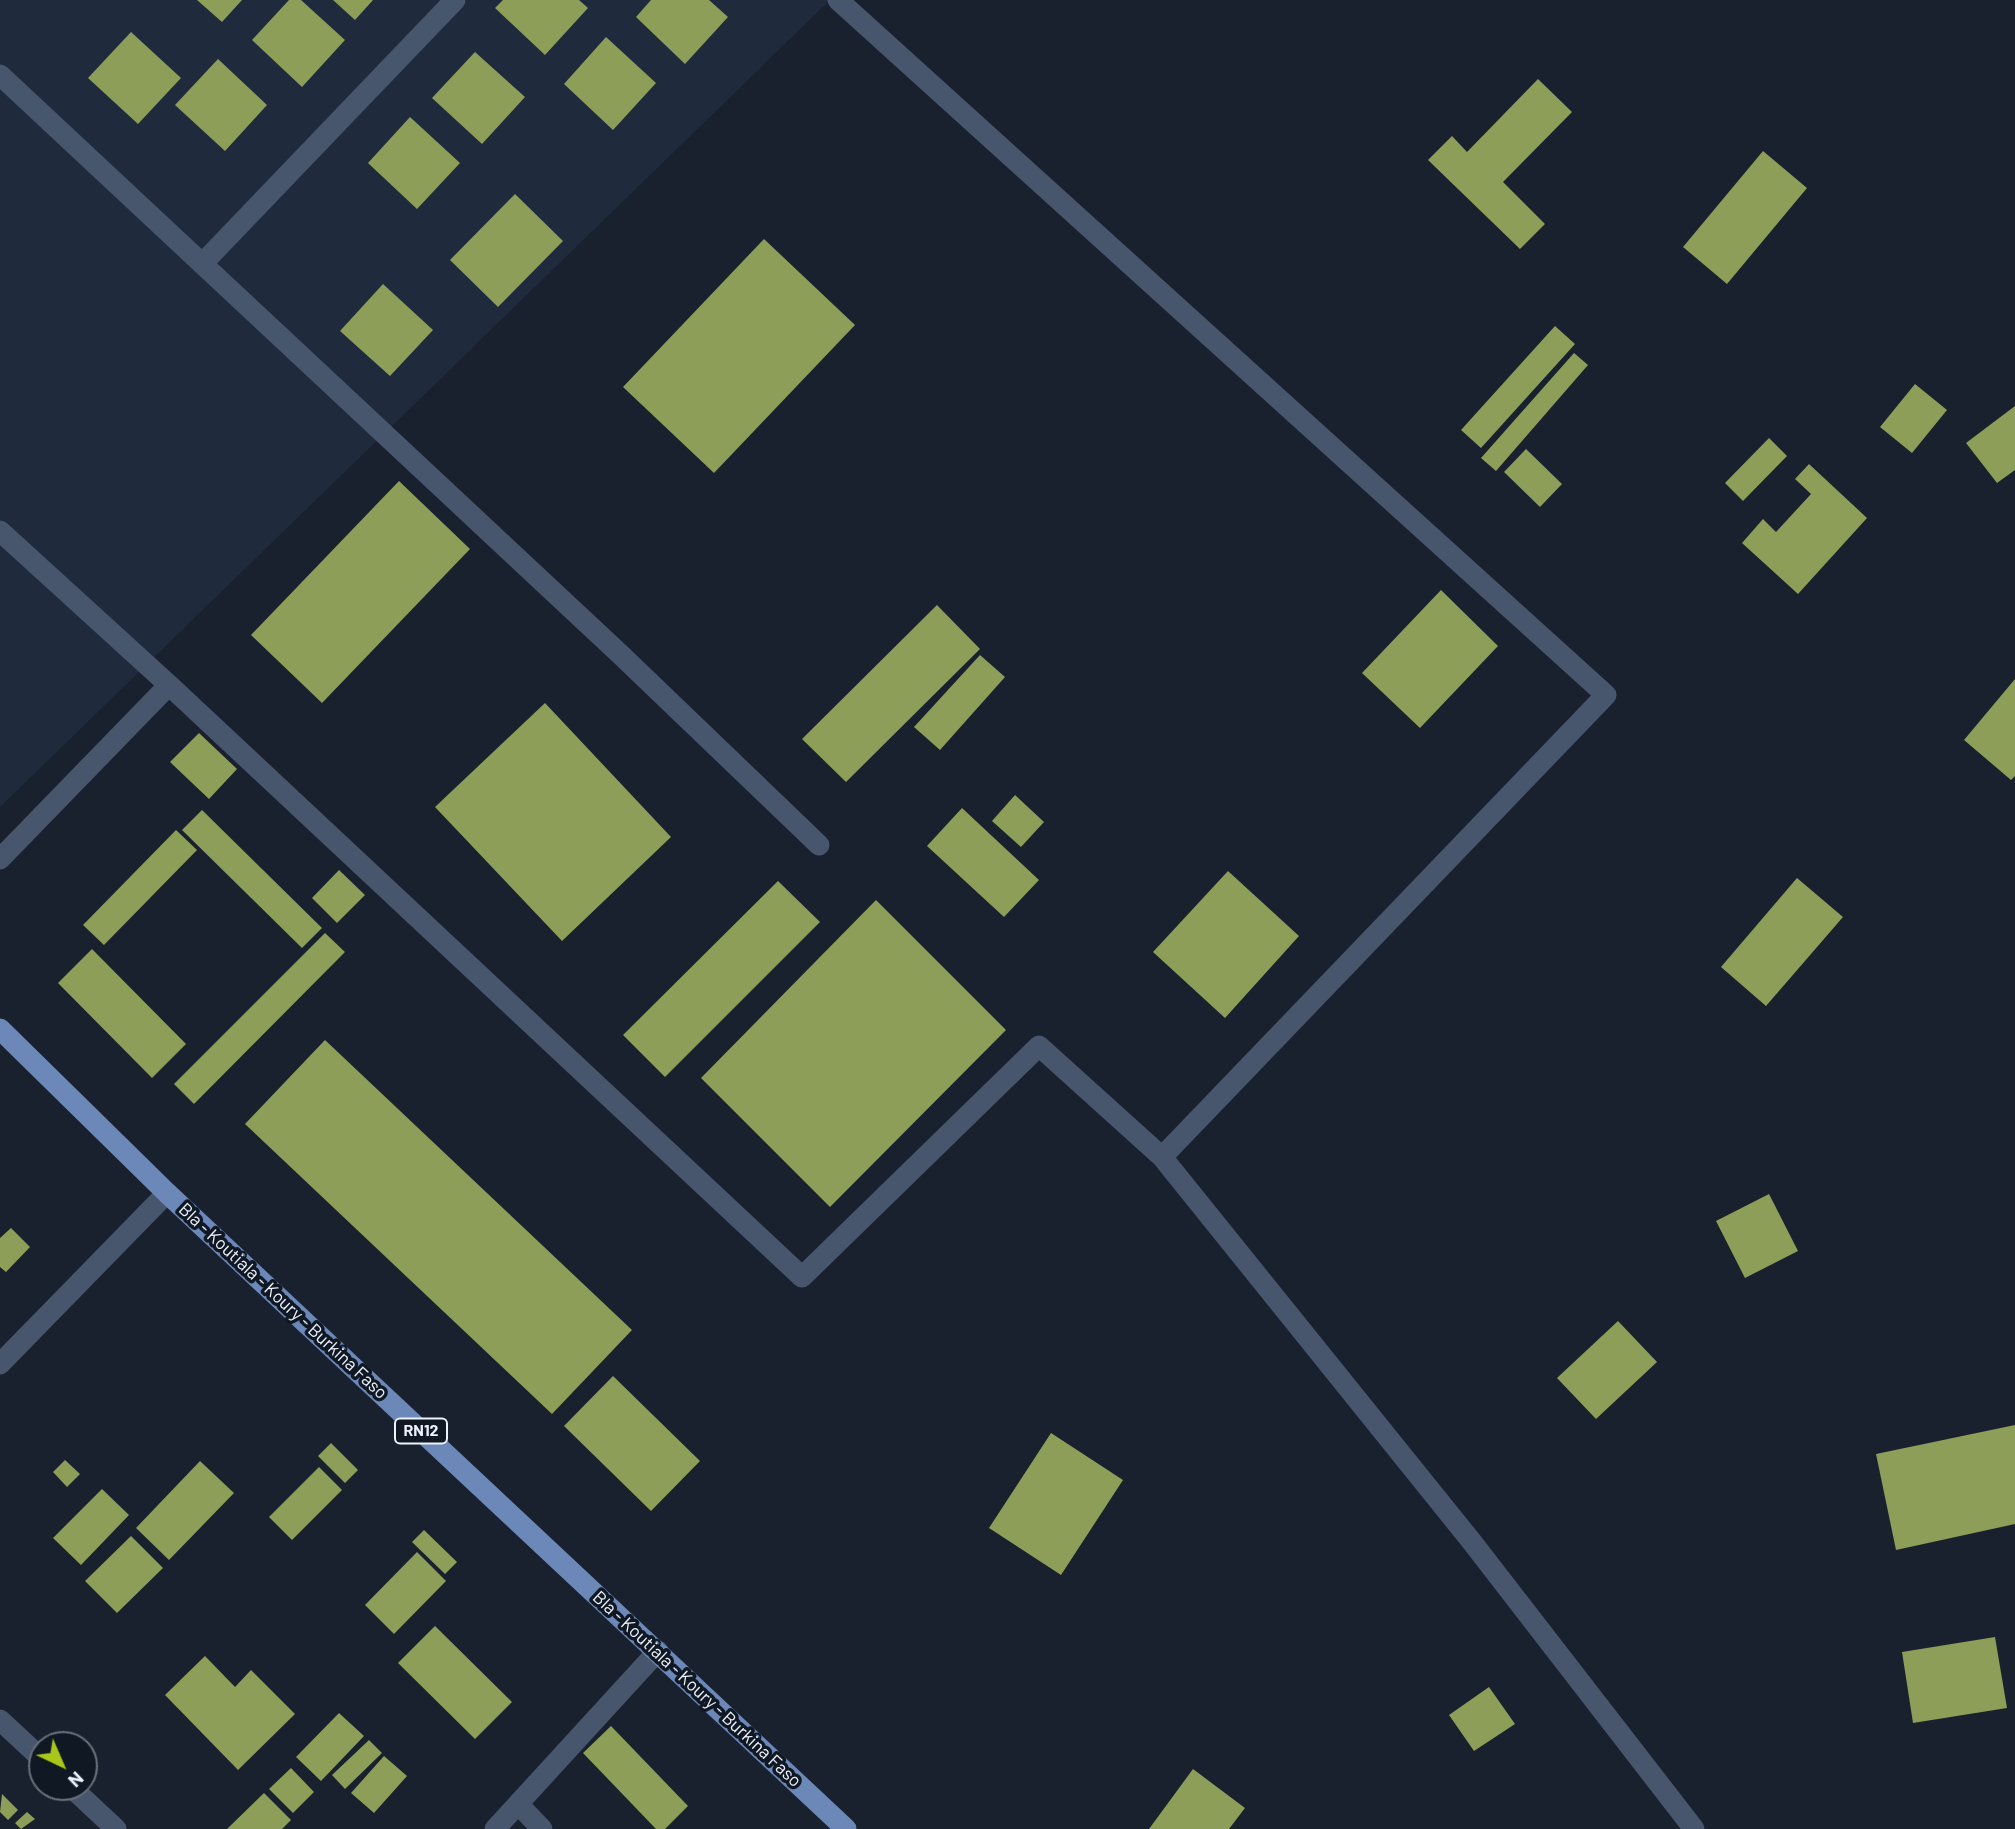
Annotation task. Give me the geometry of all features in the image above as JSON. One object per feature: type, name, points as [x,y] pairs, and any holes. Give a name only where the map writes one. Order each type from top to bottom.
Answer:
[{"type":"main road","name":"Bla - Koutiala - Koury - Burkina Faso","points":[[0,1029],[167,1193],[845,1829]]},
{"type":"street","points":[[202,264],[454,0]]},
{"type":"street","points":[[838,0],[1606,695],[1162,1157]]},
{"type":"street","points":[[0,75],[621,655],[820,845]]},
{"type":"street","points":[[0,531],[169,685],[802,1277],[1039,1046],[1162,1157],[1464,1531],[1694,1829]]},
{"type":"street","points":[[0,859],[169,685]]},
{"type":"street","points":[[0,1364],[167,1193]]},
{"type":"street","points":[[495,1829],[658,1651]]},
{"type":"street","points":[[0,1720],[28,1746]]},
{"type":"street","points":[[86,1801],[116,1829]]},
{"type":"street","points":[[518,1804],[542,1829]]},
{"type":"shaded area","points":[[0,0],[830,0],[0,807]]},
{"type":"building","points":[[197,0],[242,0],[222,22]]},
{"type":"building","points":[[289,0],[301,0],[345,40],[302,87],[252,40]]},
{"type":"building","points":[[333,0],[373,0],[355,20]]},
{"type":"building","points":[[503,0],[579,0],[588,8],[545,55],[495,8]]},
{"type":"building","points":[[651,0],[709,0],[728,17],[685,64],[636,17]]},
{"type":"building","points":[[131,32],[181,78],[138,124],[88,78]]},
{"type":"building","points":[[606,37],[656,83],[613,130],[564,84]]},
{"type":"building","points":[[475,52],[525,97],[482,144],[432,98]]},
{"type":"building","points":[[218,59],[267,105],[225,151],[175,105]]},
{"type":"building","points":[[1538,79],[1572,112],[1503,182],[1545,224],[1520,249],[1428,160],[1452,136],[1467,152]]},
{"type":"building","points":[[410,117],[460,163],[417,209],[368,163]]},
{"type":"building","points":[[1763,151],[1807,188],[1727,284],[1683,247]]},
{"type":"building","points":[[515,194],[563,241],[498,307],[450,260]]},
{"type":"building","points":[[764,239],[855,325],[714,473],[623,387]]},
{"type":"building","points":[[383,284],[433,330],[390,376],[340,331]]},
{"type":"building","points":[[1555,326],[1575,344],[1481,448],[1461,430]]},
{"type":"building","points":[[1574,353],[1588,365],[1496,471],[1481,458]]},
{"type":"building","points":[[1915,384],[1947,410],[1912,453],[1880,427]]},
{"type":"building","points":[[2015,406],[2015,470],[1997,483],[1966,443]]},
{"type":"building","points":[[1769,438],[1787,456],[1743,501],[1725,483]]},
{"type":"building","points":[[1526,449],[1562,484],[1540,507],[1504,472]]},
{"type":"building","points":[[1809,464],[1867,518],[1798,594],[1742,543],[1763,519],[1776,532],[1811,494],[1795,479]]},
{"type":"building","points":[[399,481],[470,549],[322,703],[251,635]]},
{"type":"building","points":[[1441,590],[1498,646],[1420,728],[1362,673]]},
{"type":"building","points":[[937,605],[980,649],[846,782],[802,739]]},
{"type":"building","points":[[980,655],[1005,677],[940,750],[914,727]]},
{"type":"building","points":[[2015,679],[2015,776],[2011,780],[1964,740]]},
{"type":"building","points":[[545,703],[671,837],[562,941],[435,807]]},
{"type":"building","points":[[199,733],[237,769],[209,799],[170,762]]},
{"type":"building","points":[[1015,795],[1044,822],[1021,847],[992,821]]},
{"type":"building","points":[[962,808],[1039,880],[1004,917],[927,846]]},
{"type":"building","points":[[202,810],[322,928],[302,948],[182,830]]},
{"type":"building","points":[[176,830],[197,850],[104,945],[83,925]]},
{"type":"building","points":[[339,870],[365,895],[337,923],[312,898]]},
{"type":"building","points":[[1228,871],[1299,936],[1225,1018],[1153,952]]},
{"type":"building","points":[[1797,878],[1843,917],[1766,1006],[1721,967]]},
{"type":"building","points":[[778,881],[820,922],[665,1077],[623,1035]]},
{"type":"building","points":[[876,900],[1006,1030],[830,1207],[701,1078]]},
{"type":"building","points":[[325,933],[345,952],[194,1104],[174,1084]]},
{"type":"building","points":[[92,949],[186,1044],[152,1078],[58,983]]},
{"type":"building","points":[[325,1040],[632,1330],[552,1414],[245,1124]]},
{"type":"building","points":[[1769,1194],[1798,1251],[1745,1278],[1716,1221]]},
{"type":"building","points":[[11,1228],[30,1247],[6,1272],[0,1267],[0,1238]]},
{"type":"building","points":[[1618,1321],[1657,1362],[1596,1419],[1557,1378]]},
{"type":"building","points":[[613,1376],[700,1461],[651,1511],[564,1426]]},
{"type":"building","points":[[2015,1425],[2015,1524],[1896,1550],[1876,1454]]},
{"type":"building","points":[[1051,1433],[1123,1480],[1061,1575],[989,1528]]},
{"type":"building","points":[[331,1443],[358,1470],[345,1483],[318,1456]]},
{"type":"building","points":[[65,1460],[80,1474],[67,1487],[53,1472]]},
{"type":"building","points":[[200,1461],[234,1493],[169,1560],[136,1528]]},
{"type":"building","points":[[319,1467],[342,1490],[292,1540],[269,1517]]},
{"type":"building","points":[[102,1489],[129,1515],[81,1565],[53,1538]]},
{"type":"building","points":[[424,1530],[457,1562],[445,1574],[412,1542]]},
{"type":"building","points":[[131,1536],[163,1568],[117,1613],[85,1581]]},
{"type":"building","points":[[417,1552],[446,1581],[394,1634],[365,1605]]},
{"type":"building","points":[[435,1626],[512,1702],[475,1739],[398,1663]]},
{"type":"building","points":[[1995,1637],[2007,1708],[1913,1723],[1902,1652]]},
{"type":"building","points":[[205,1656],[235,1687],[251,1670],[295,1714],[238,1770],[165,1695]]},
{"type":"building","points":[[1489,1687],[1515,1724],[1474,1751],[1449,1715]]},
{"type":"building","points":[[339,1713],[364,1736],[321,1781],[296,1757]]},
{"type":"building","points":[[611,1726],[688,1806],[665,1829],[656,1829],[583,1753]]},
{"type":"building","points":[[369,1740],[382,1753],[345,1789],[332,1775]]},
{"type":"building","points":[[384,1756],[407,1776],[374,1813],[351,1793]]},
{"type":"building","points":[[291,1768],[314,1792],[293,1813],[269,1789]]},
{"type":"building","points":[[1193,1769],[1245,1808],[1229,1829],[1149,1829]]},
{"type":"building","points":[[264,1793],[291,1820],[282,1829],[227,1829]]},
{"type":"building","points":[[2,1794],[18,1810],[8,1820],[0,1812]]},
{"type":"building","points":[[27,1812],[35,1819],[21,1829],[15,1823]]}]
